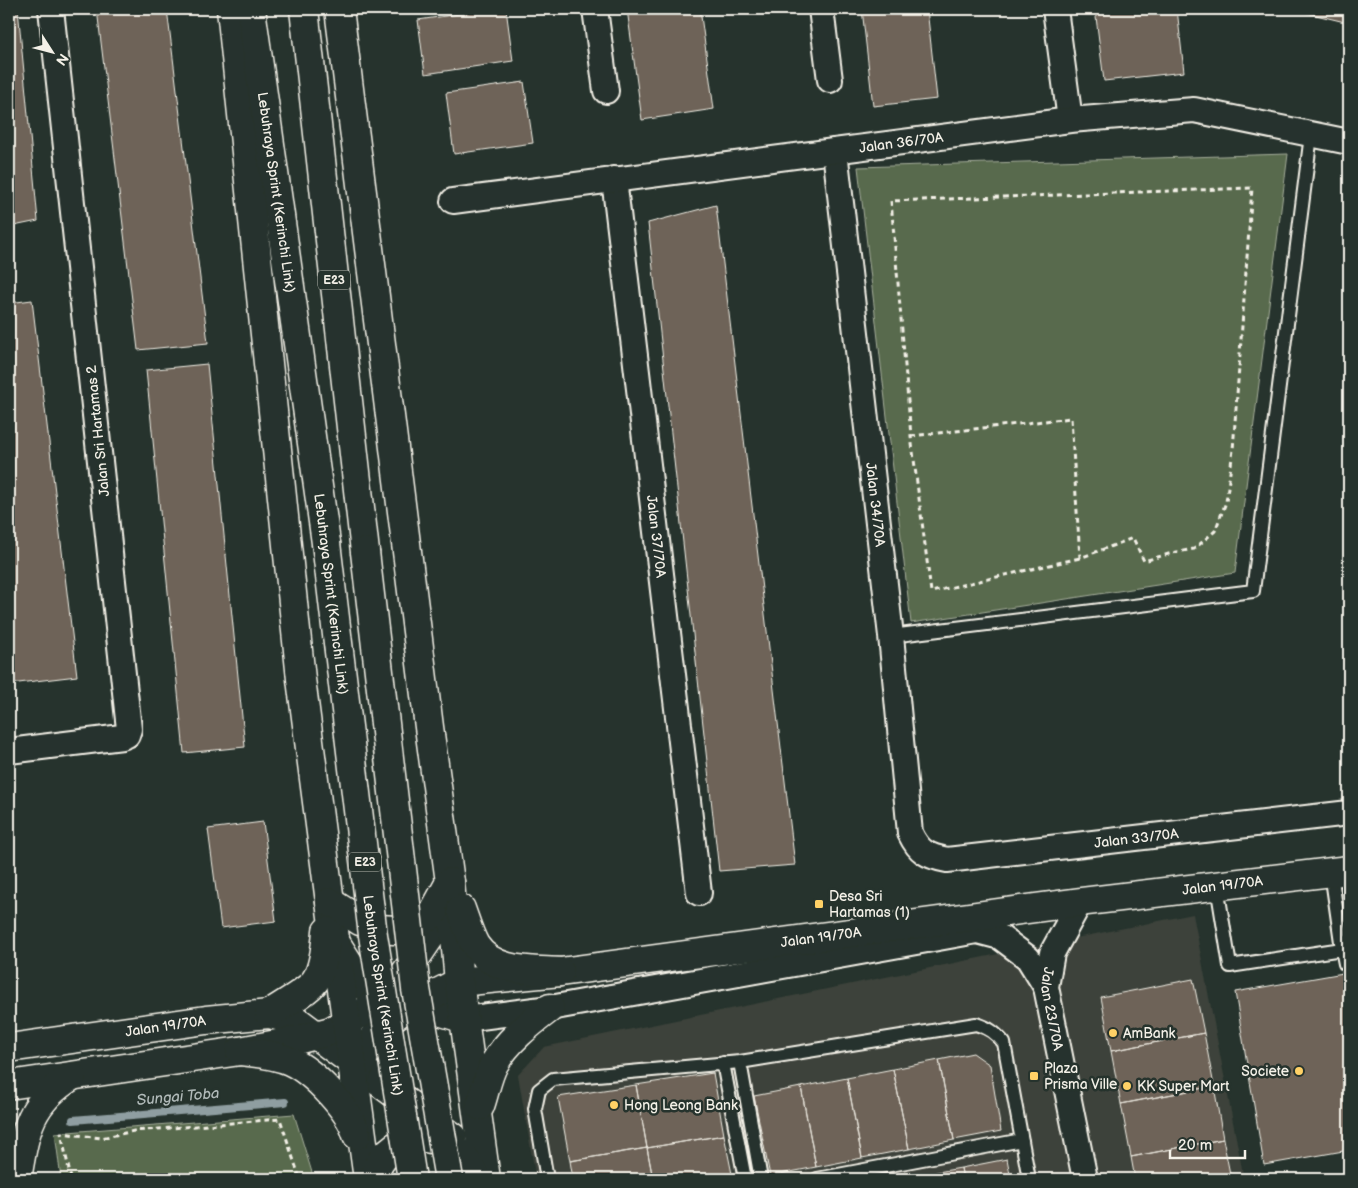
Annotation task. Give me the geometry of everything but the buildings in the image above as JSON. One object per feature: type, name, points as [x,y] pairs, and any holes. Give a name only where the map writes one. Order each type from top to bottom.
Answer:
[{"type":"main road","points":[[231,9],[300,669],[330,902],[370,1176]]},
{"type":"main road","name":"Lebuhraya Sprint (Kerinchi Link)","points":[[251,9],[326,543],[374,934],[412,1179]]},
{"type":"main road","name":"E23","points":[[304,9],[416,990],[449,1179]]},
{"type":"main road","points":[[339,9],[450,888],[459,982],[477,1112],[482,1175]]},
{"type":"main road","name":"Jalan 19/70A","points":[[9,1048],[206,1020],[270,1014],[297,1021],[355,1069],[381,1026],[402,1010],[459,982],[560,972],[1080,902],[1340,871]]},
{"type":"main road","points":[[330,902],[360,922],[381,930],[394,930],[419,923],[432,915],[450,888]]},
{"type":"main road","points":[[450,888],[476,945],[489,959],[510,968],[560,972]]},
{"type":"main road","points":[[9,1085],[240,1051],[332,1031],[367,1010],[402,978],[434,931],[450,888]]},
{"type":"main road","points":[[270,1014],[316,980],[323,960],[330,902]]},
{"type":"main road","name":"Jalan 19/70A","points":[[336,943],[362,984],[380,999],[401,1004],[416,1004],[465,1018]]},
{"type":"main road","points":[[477,1112],[494,1064],[522,1030],[550,1008]]},
{"type":"main road","points":[[240,1051],[276,1056],[292,1062],[313,1076],[340,1106],[356,1129],[370,1176]]},
{"type":"main road","points":[[355,1069],[465,1146],[482,1175]]},
{"type":"main road","points":[[17,1179],[25,1137],[32,1116],[40,1102],[54,1088],[73,1076]]},
{"type":"main road","points":[[9,1130],[12,1179]]},
{"type":"main road","points":[[370,1176],[375,1172],[388,1152],[402,1143],[416,1138],[437,1140],[452,1146],[482,1175]]},
{"type":"street","name":"Jalan Sri Hartamas 2","points":[[9,751],[122,737],[129,730],[51,9]]},
{"type":"street","points":[[595,9],[606,91]]},
{"type":"street","points":[[821,9],[830,80]]},
{"type":"street","points":[[1055,9],[1070,120]]},
{"type":"street","name":"Jalan 36/70A","points":[[454,201],[1070,120],[1194,110],[1349,142]]},
{"type":"street","name":"Jalan 34/70A","points":[[835,151],[891,636],[910,833],[916,845],[924,853]]},
{"type":"street","name":"Jalan 37/70A","points":[[614,179],[699,893]]},
{"type":"street","name":"Jalan 33/70A","points":[[924,853],[948,860],[1349,813]]},
{"type":"street","name":"Jalan 23/70A","points":[[1080,902],[1052,953],[1046,987],[1085,1179]]},
{"type":"street","name":"Jalan 19/70A","points":[[465,1018],[550,1008],[977,931],[1000,937],[1028,958],[1046,987]]},
{"type":"lane","points":[[891,636],[1253,591],[1311,135]]},
{"type":"lane","points":[[1340,871],[1342,949],[1345,964]]},
{"type":"lane","points":[[1217,886],[1230,966],[1342,949]]},
{"type":"lane","points":[[547,1179],[535,1109],[539,1090],[553,1079],[740,1062],[976,1024],[988,1027],[1004,1043],[1029,1179]]},
{"type":"lane","points":[[740,1062],[761,1179]]},
{"type":"lane","points":[[723,1063],[745,1179]]},
{"type":"lane","points":[[817,1179],[1022,1140]]},
{"type":"path","points":[[1252,188],[1233,450],[1226,502],[1215,531],[1194,549],[1144,560],[1133,538],[1080,558],[931,592],[911,436],[891,201],[1252,188]]},
{"type":"path","points":[[911,436],[1071,418],[1080,558]]},
{"type":"path","points":[[71,1179],[61,1133],[102,1138],[134,1131],[280,1119],[300,1179]]},
{"type":"shaded area","points":[[1193,914],[1244,1179],[536,1179],[518,1075],[544,1047]]},
{"type":"green space","points":[[1288,154],[1235,573],[911,623],[858,167]]},
{"type":"green space","points":[[294,1114],[314,1179],[61,1179],[55,1133]]},
{"type":"waterway","name":"Sungai Toba","points":[[73,1120],[285,1102]]},
{"type":"place","name":"Desa Sri Hartamas (1)","points":[[819,904]]},
{"type":"place","name":"AmBank","points":[[1113,1033]]},
{"type":"place","name":"Societe","points":[[1299,1071]]},
{"type":"place","name":"Plaza Prisma Ville","points":[[1034,1076]]},
{"type":"place","name":"KK Super Mart","points":[[1127,1086]]},
{"type":"place","name":"Hong Leong Bank","points":[[614,1105]]}]
